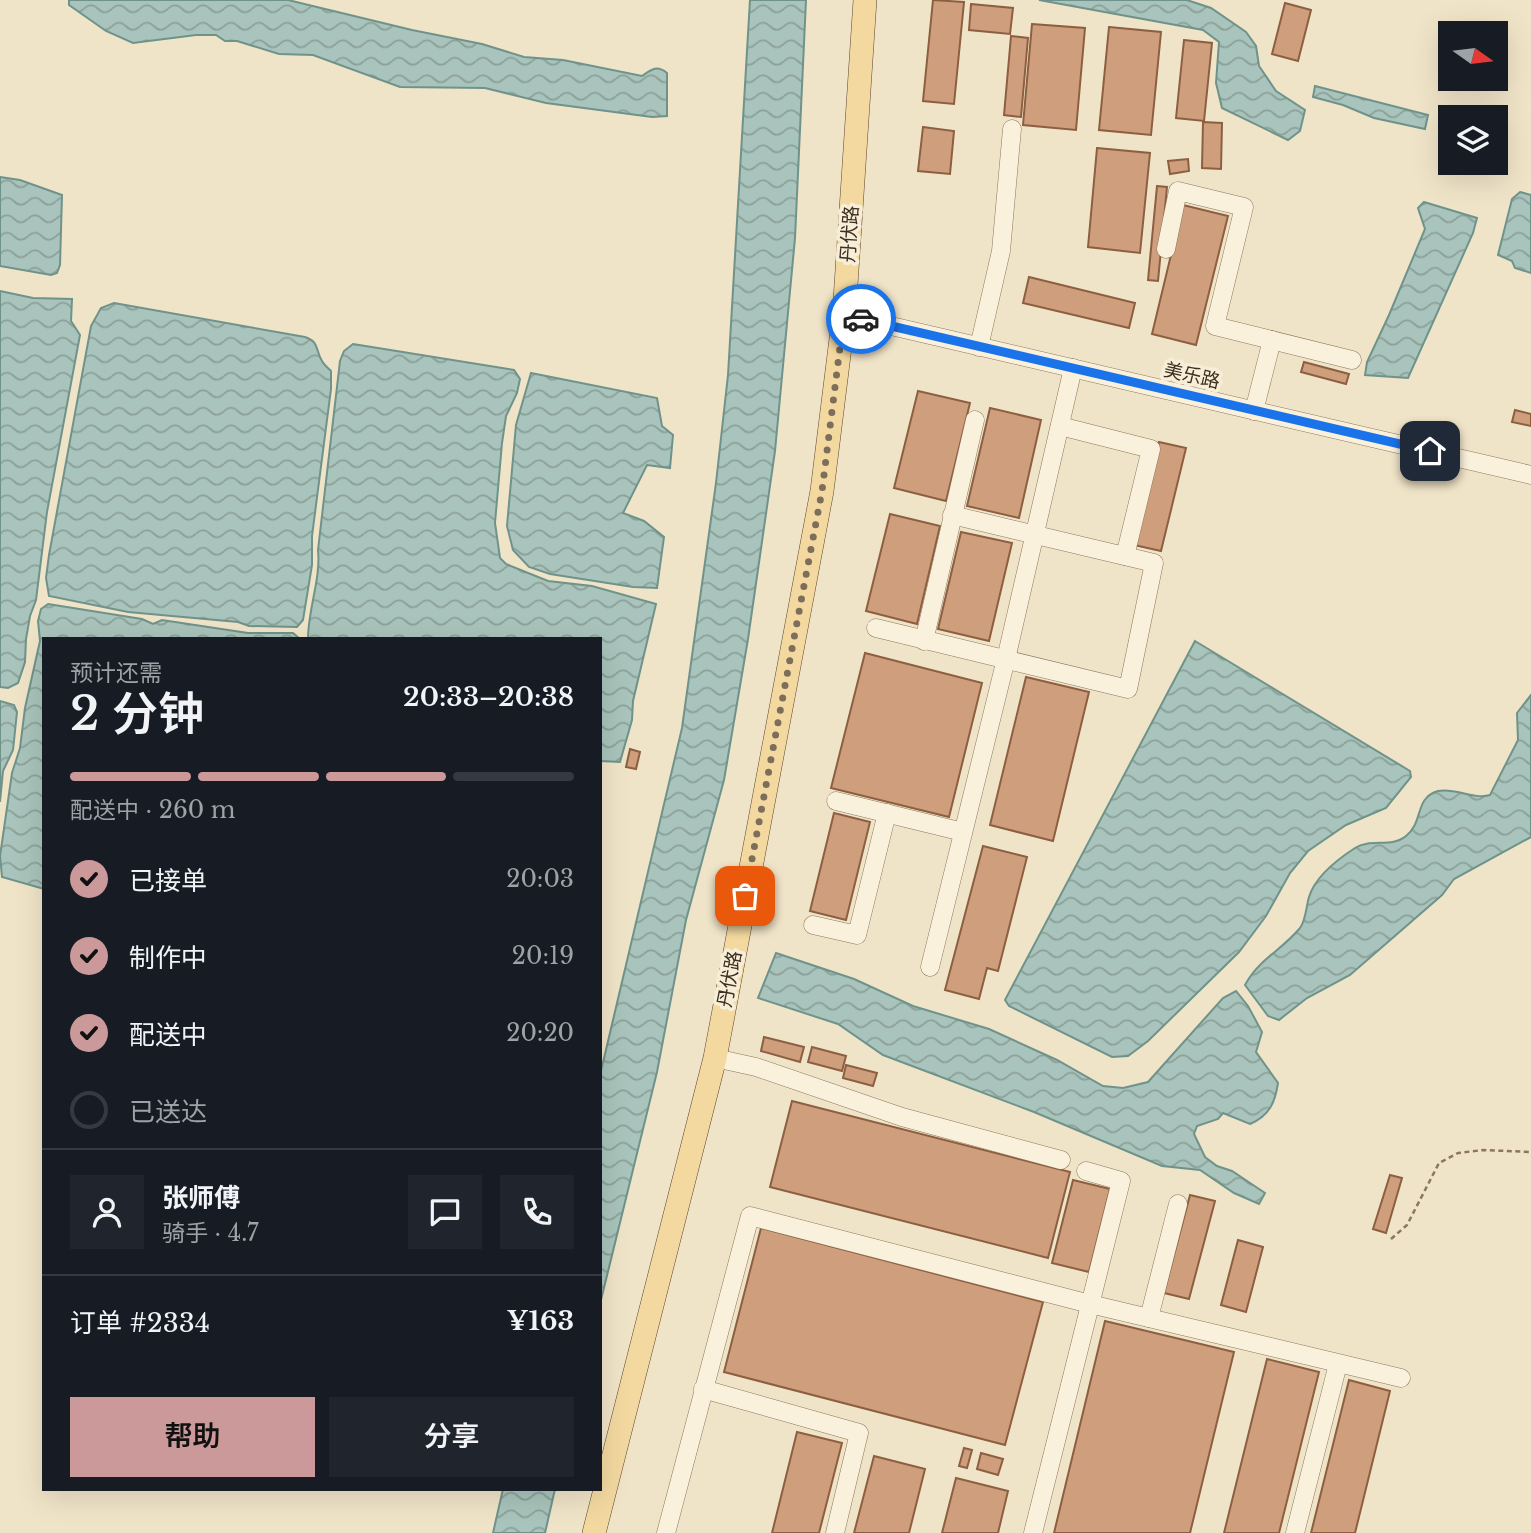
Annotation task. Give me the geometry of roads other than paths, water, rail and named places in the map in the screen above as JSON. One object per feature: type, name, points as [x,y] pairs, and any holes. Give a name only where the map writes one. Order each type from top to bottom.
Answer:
[{"type":"main road","name":"丹伏路","points":[[594,1533],[715,1058],[822,491],[844,315],[865,0]]},
{"type":"street","points":[[979,347],[1001,251],[1012,129]]},
{"type":"street","points":[[1166,249],[1178,191],[1244,207],[1215,327],[1352,359]]},
{"type":"street","name":"美乐路","points":[[844,315],[1531,475]]},
{"type":"street","points":[[1254,411],[1272,340]]},
{"type":"street","points":[[930,967],[1006,659],[1073,368]]},
{"type":"street","points":[[924,641],[975,421]]},
{"type":"street","points":[[1060,426],[1151,449],[1125,556]]},
{"type":"street","points":[[876,628],[1128,689],[1154,563],[952,515]]},
{"type":"street","points":[[836,801],[963,832]]},
{"type":"street","points":[[813,925],[858,935],[887,813]]},
{"type":"street","points":[[715,1058],[756,1067],[902,1117],[1061,1160]]},
{"type":"street","points":[[1033,1533],[1121,1181],[1086,1171]]},
{"type":"street","points":[[1149,1318],[1178,1203]]},
{"type":"street","points":[[666,1533],[750,1216],[1090,1304],[1401,1378]]},
{"type":"street","points":[[1295,1533],[1338,1364]]},
{"type":"street","points":[[703,1389],[859,1433],[835,1533]]},
{"type":"water","points":[[69,0],[288,0],[482,44],[524,57],[563,60],[642,76],[660,69],[667,73],[667,116],[652,117],[546,103],[485,88],[400,87],[313,55],[279,54],[237,41],[225,41],[216,35],[133,43],[106,31],[69,5]]},
{"type":"water","points":[[750,0],[806,0],[795,238],[775,451],[748,639],[724,780],[686,920],[657,1072],[602,1296],[602,1067],[682,728],[728,375]]},
{"type":"water","points":[[1039,0],[1187,0],[1211,8],[1246,32],[1256,46],[1259,66],[1276,91],[1305,110],[1300,131],[1288,140],[1222,108],[1216,83],[1219,42],[1203,30]]},
{"type":"water","points":[[1315,86],[1428,115],[1425,129],[1374,118],[1343,105],[1313,97]]},
{"type":"water","points":[[0,177],[20,180],[62,195],[60,265],[57,273],[51,275],[0,266]]},
{"type":"water","points":[[1520,192],[1531,195],[1531,273],[1515,268],[1512,261],[1498,255],[1512,199]]},
{"type":"water","points":[[1424,202],[1477,218],[1473,233],[1408,378],[1365,375],[1367,362],[1425,229],[1418,208]]},
{"type":"water","points":[[0,291],[33,298],[72,299],[71,321],[80,335],[47,512],[36,600],[26,639],[25,662],[18,683],[8,688],[0,687]]},
{"type":"water","points":[[114,303],[305,337],[315,344],[320,357],[331,371],[312,536],[312,565],[303,620],[297,627],[249,626],[238,622],[128,612],[49,596],[46,578],[49,555],[91,326],[101,308]]},
{"type":"water","points":[[353,344],[514,370],[520,379],[517,393],[506,416],[495,523],[500,558],[506,564],[548,581],[592,586],[656,604],[633,701],[632,720],[620,762],[602,761],[602,637],[308,637],[318,572],[318,550],[340,361],[344,351]]},
{"type":"water","points":[[531,373],[657,398],[662,426],[673,435],[670,468],[647,465],[623,513],[644,521],[664,537],[657,588],[633,587],[550,574],[529,567],[513,550],[507,526],[516,425]]},
{"type":"water","points":[[48,604],[142,619],[153,624],[162,620],[248,633],[293,633],[298,637],[42,637],[42,888],[2,877],[0,856],[12,773],[20,748],[25,708],[40,641],[38,621],[41,609]]},
{"type":"water","points":[[1195,641],[1410,771],[1411,777],[1386,808],[1346,825],[1308,851],[1290,873],[1266,916],[1239,952],[1148,1041],[1128,1056],[1112,1057],[1009,1006],[1005,1000]]},
{"type":"water","points":[[1531,695],[1531,837],[1454,879],[1442,895],[1350,975],[1307,998],[1279,1020],[1268,1016],[1245,985],[1257,968],[1300,928],[1309,897],[1322,876],[1341,857],[1361,845],[1394,842],[1406,836],[1412,830],[1425,799],[1430,794],[1444,790],[1477,796],[1490,795],[1518,740],[1517,713]]},
{"type":"water","points":[[0,701],[14,705],[17,712],[13,750],[3,771],[0,802]]},
{"type":"water","points":[[776,953],[854,979],[913,1006],[989,1029],[1057,1060],[1103,1086],[1123,1088],[1148,1082],[1223,998],[1236,991],[1248,1006],[1262,1032],[1256,1052],[1278,1083],[1275,1097],[1270,1108],[1257,1121],[1250,1124],[1223,1113],[1218,1119],[1197,1126],[1194,1134],[1205,1157],[1265,1193],[1259,1204],[1234,1193],[1200,1170],[1162,1166],[1034,1112],[883,1055],[838,1024],[758,998]]},
{"type":"water","points":[[503,1491],[555,1491],[545,1533],[493,1533]]}]
